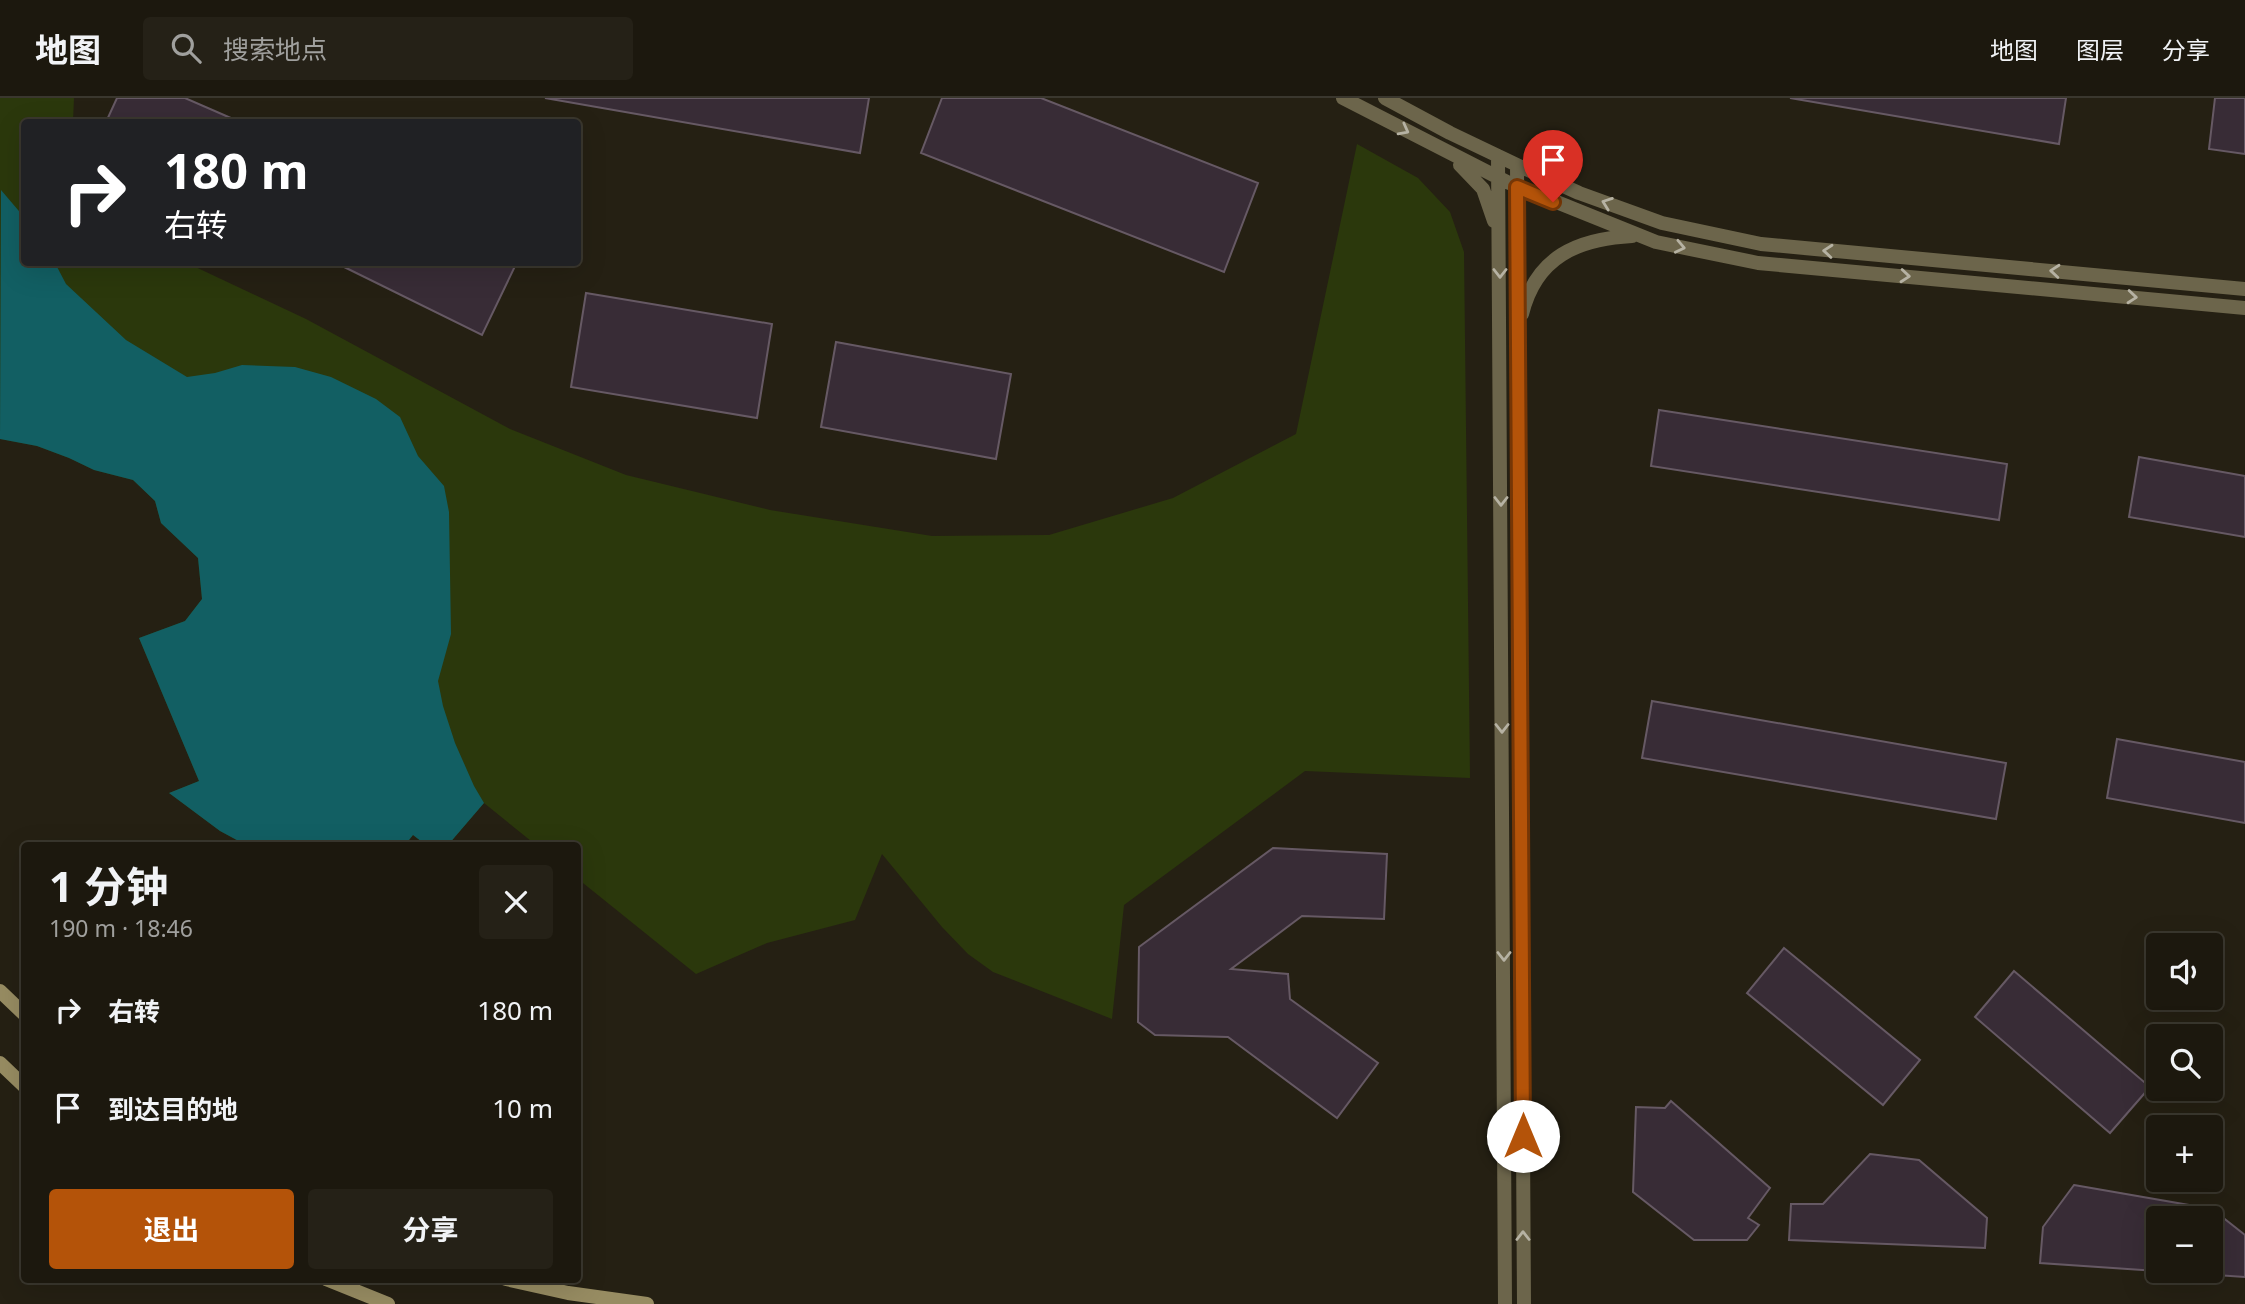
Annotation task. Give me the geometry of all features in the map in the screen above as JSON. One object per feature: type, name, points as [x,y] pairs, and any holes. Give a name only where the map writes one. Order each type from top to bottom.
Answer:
[{"type":"main road","points":[[0,990],[21,1011]]},
{"type":"main road","points":[[0,1063],[21,1083]]},
{"type":"main road","points":[[336,1283],[387,1304]]},
{"type":"main road","points":[[524,1283],[617,1302],[640,1303]]},
{"type":"street","points":[[1343,98],[1517,187],[1657,242],[1758,263],[2245,307]]},
{"type":"street","points":[[1384,98],[1498,156],[1579,193],[1662,223],[1761,244],[2245,289]]},
{"type":"street","points":[[1443,150],[1483,188],[1499,240]]},
{"type":"street","points":[[1498,156],[1506,1304]]},
{"type":"street","points":[[1517,165],[1524,1304]]},
{"type":"street","points":[[1519,336],[1523,311],[1533,285],[1544,268],[1564,252],[1589,243],[1612,237],[1639,235]]},
{"type":"green space","points":[[0,98],[74,98],[73,119],[21,119],[21,266],[193,266],[306,319],[510,429],[626,475],[770,510],[932,536],[1049,535],[1173,498],[1296,434],[1357,144],[1418,178],[1450,212],[1464,252],[1470,778],[1305,771],[1124,905],[1112,1019],[993,972],[968,954],[942,927],[882,854],[855,920],[767,943],[696,974],[581,881],[581,842],[532,842],[484,803],[451,842],[422,842],[413,835],[407,842],[240,842],[220,831],[169,793],[199,781],[139,638],[185,621],[202,599],[198,558],[161,523],[155,501],[133,480],[94,470],[37,446],[0,439]]},
{"type":"water","points":[[1,190],[21,213],[21,266],[57,266],[66,284],[126,340],[187,377],[242,365],[295,367],[331,377],[376,399],[400,417],[418,456],[444,486],[449,512],[451,634],[438,681],[455,743],[484,803],[451,842],[422,842],[413,835],[407,842],[240,842],[220,831],[169,793],[199,781],[139,638],[185,621],[202,599],[198,558],[161,523],[155,501],[133,480],[94,470],[37,446],[0,439]]},
{"type":"building","points":[[117,98],[185,98],[233,119],[107,119]]},
{"type":"building","points":[[545,98],[869,98],[860,153]]},
{"type":"building","points":[[942,98],[1041,98],[1258,183],[1224,272],[921,153]]},
{"type":"building","points":[[1790,98],[2066,98],[2059,144]]},
{"type":"building","points":[[2215,98],[2245,98],[2245,154],[2209,149]]},
{"type":"building","points":[[342,266],[515,266],[482,335]]},
{"type":"building","points":[[586,293],[772,324],[757,418],[571,387]]},
{"type":"building","points":[[836,342],[1011,374],[996,459],[821,427]]},
{"type":"building","points":[[1659,410],[2007,464],[1999,520],[1651,466]]},
{"type":"building","points":[[2139,457],[2245,476],[2245,537],[2129,517]]},
{"type":"building","points":[[1652,701],[2006,763],[1996,819],[1642,758]]},
{"type":"building","points":[[2117,739],[2245,762],[2245,823],[2107,798]]},
{"type":"building","points":[[1273,848],[1387,854],[1384,919],[1302,916],[1231,969],[1288,974],[1290,999],[1378,1063],[1337,1118],[1228,1037],[1155,1035],[1138,1022],[1139,947]]},
{"type":"building","points":[[1784,948],[1920,1060],[1883,1105],[1747,993]]},
{"type":"building","points":[[2014,971],[2146,1084],[2146,1092],[2110,1133],[1975,1017]]},
{"type":"building","points":[[1671,1101],[1770,1188],[1748,1218],[1759,1225],[1747,1240],[1694,1240],[1633,1192],[1636,1107],[1665,1108]]},
{"type":"building","points":[[1870,1154],[1919,1160],[1987,1218],[1985,1248],[1789,1240],[1791,1204],[1823,1204]]},
{"type":"building","points":[[2074,1185],[2195,1206],[2146,1206],[2146,1270],[2040,1263],[2043,1227]]},
{"type":"building","points":[[2223,1218],[2245,1235],[2245,1277],[2223,1275]]},
{"type":"route","points":[[1523,1136],[1517,187],[1553,202]]}]
